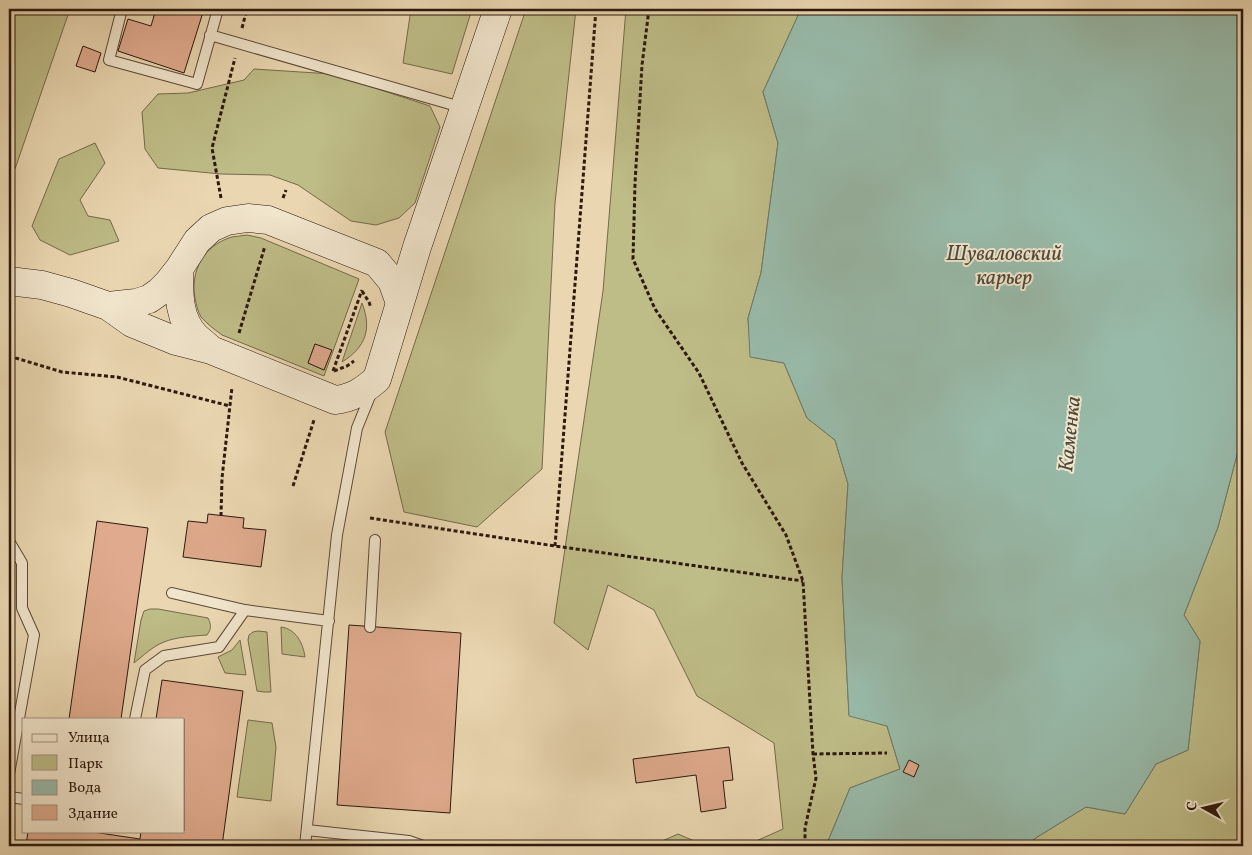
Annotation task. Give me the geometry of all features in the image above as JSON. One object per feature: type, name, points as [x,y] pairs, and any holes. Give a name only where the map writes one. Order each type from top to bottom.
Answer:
[{"type":"street","points":[[9,281],[42,285],[108,306],[132,323],[176,341],[223,355],[335,400],[344,399],[364,390],[376,379],[498,9]]},
{"type":"street","points":[[108,306],[136,303],[149,299],[159,292],[180,269],[196,240],[211,228],[227,221],[248,218],[274,222],[371,273],[392,281],[400,303]]},
{"type":"street","points":[[371,273],[408,255],[418,247]]},
{"type":"street","points":[[180,269],[179,292],[181,310],[187,324],[195,336],[223,355]]},
{"type":"lane","points":[[122,9],[108,60],[197,84],[218,9]]},
{"type":"lane","points":[[210,35],[465,108]]},
{"type":"lane","points":[[305,846],[338,535],[357,428],[376,379]]},
{"type":"lane","points":[[370,627],[376,540]]},
{"type":"lane","points":[[9,541],[22,563],[22,608],[34,635],[9,774]]},
{"type":"lane","points":[[172,593],[245,610],[329,621]]},
{"type":"lane","points":[[135,718],[145,670],[164,656],[219,647],[245,610]]},
{"type":"lane","points":[[9,797],[22,799]]},
{"type":"lane","points":[[306,830],[410,841],[423,846]]},
{"type":"path","points":[[227,221],[219,191],[212,148],[247,9]]},
{"type":"path","points":[[555,546],[596,9]]},
{"type":"path","points":[[649,9],[640,94],[633,259],[655,309],[699,373],[742,463],[786,535],[803,581],[816,778],[805,828],[804,846]]},
{"type":"path","points":[[221,516],[222,478],[230,406],[223,355],[237,340],[267,240],[286,190]]},
{"type":"path","points":[[330,379],[371,273]]},
{"type":"path","points":[[9,356],[62,372],[117,378],[230,406]]},
{"type":"path","points":[[293,486],[316,412]]},
{"type":"path","points":[[370,518],[803,581]]},
{"type":"path","points":[[813,754],[887,754]]},
{"type":"green space","points":[[9,9],[70,9],[15,169],[9,174]]},
{"type":"green space","points":[[411,9],[472,9],[452,74],[403,63]]},
{"type":"green space","points":[[526,9],[576,9],[555,203],[542,469],[477,527],[404,512],[385,432]]},
{"type":"green space","points":[[626,9],[801,9],[763,92],[778,143],[761,273],[748,318],[751,357],[784,363],[807,418],[835,440],[848,484],[842,578],[849,715],[887,726],[900,769],[850,788],[826,846],[745,846],[783,829],[774,743],[697,696],[654,610],[608,585],[588,650],[554,623],[603,291]]},
{"type":"green space","points":[[254,69],[332,74],[430,106],[440,127],[415,203],[399,218],[376,225],[351,221],[298,185],[270,175],[221,174],[158,168],[145,149],[142,112],[158,94],[188,93],[244,80]]},
{"type":"green space","points":[[95,143],[105,163],[80,200],[88,216],[110,220],[119,241],[70,255],[40,240],[32,226],[59,159]]},
{"type":"green space","points":[[247,235],[261,238],[359,279],[324,376],[222,335],[201,317],[194,288],[197,269],[201,260],[214,246],[222,241],[232,237]],"holes":[[[315,344],[331,350],[324,370],[308,363]]]},
{"type":"green space","points":[[362,303],[366,321],[365,337],[357,350],[342,362]]},
{"type":"green space","points":[[1243,432],[1243,846],[1031,846],[1034,839],[1086,807],[1125,814],[1156,764],[1188,750],[1200,641],[1184,615],[1218,527]]},
{"type":"green space","points":[[150,609],[208,618],[210,630],[207,635],[179,638],[164,642],[134,663],[141,620],[144,611]]},
{"type":"green space","points":[[281,627],[286,628],[298,637],[305,657],[282,654]]},
{"type":"green space","points":[[258,631],[267,632],[271,692],[257,691],[248,640],[249,635]]},
{"type":"green space","points":[[240,640],[246,675],[225,673],[218,657],[232,650]]},
{"type":"green space","points":[[248,720],[272,723],[276,747],[271,801],[237,797]]},
{"type":"green space","points":[[678,834],[706,846],[651,846]]},
{"type":"water","name":"Шуваловский карьер","points":[[801,9],[1202,9],[1205,11],[1210,9],[1243,9],[1243,432],[1218,527],[1184,615],[1200,641],[1188,750],[1156,764],[1125,814],[1086,807],[1034,839],[1031,846],[826,846],[850,788],[900,769],[887,726],[849,716],[842,578],[848,484],[835,440],[807,418],[784,363],[750,357],[748,318],[761,273],[778,143],[763,92]]},
{"type":"building","points":[[156,9],[204,9],[184,73],[118,51],[128,19],[151,26]]},
{"type":"building","points":[[83,46],[101,53],[95,72],[76,66]]},
{"type":"building","points":[[315,344],[332,350],[324,370],[308,363]]},
{"type":"building","points":[[208,514],[244,518],[243,528],[266,530],[261,567],[183,557],[188,521],[207,523]]},
{"type":"building","points":[[97,521],[148,528],[121,718],[69,718]]},
{"type":"building","points":[[349,625],[461,633],[450,813],[337,805]]},
{"type":"building","points":[[162,680],[243,691],[222,846],[26,846],[28,832],[93,832],[140,839],[141,832],[185,832],[185,718],[156,718]]},
{"type":"building","points":[[729,747],[733,780],[723,781],[726,808],[701,812],[696,775],[636,783],[633,759]]},
{"type":"building","points":[[909,760],[919,765],[914,777],[903,772]]},
{"type":"water label","name":"Каменка","points":[[1069,434]]}]
